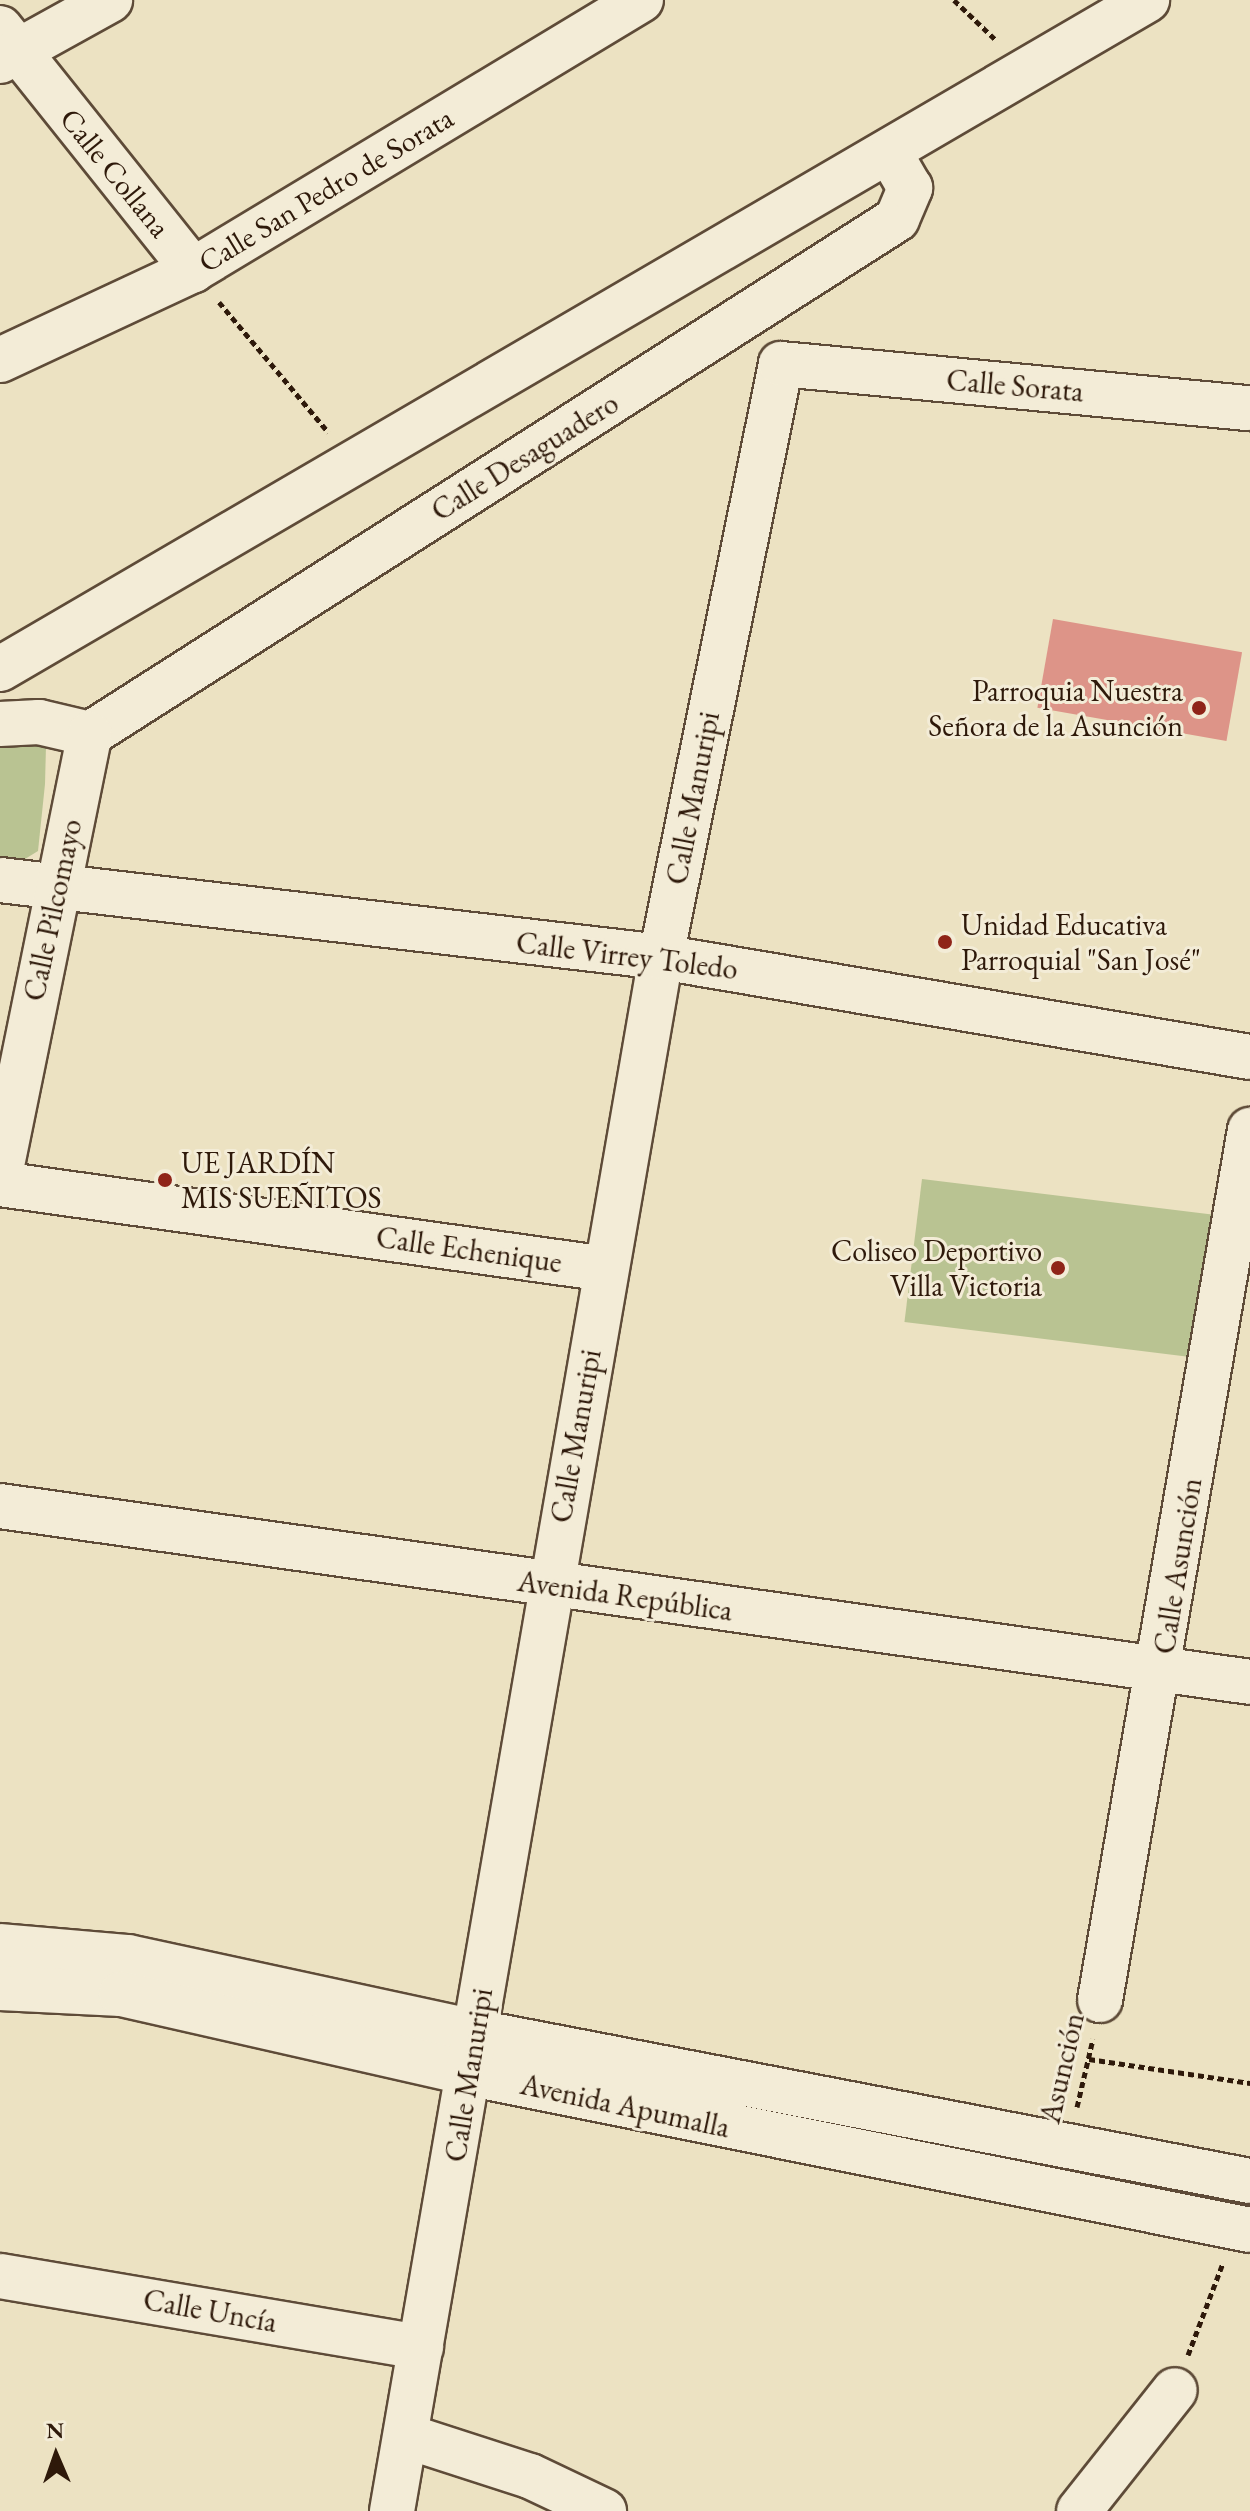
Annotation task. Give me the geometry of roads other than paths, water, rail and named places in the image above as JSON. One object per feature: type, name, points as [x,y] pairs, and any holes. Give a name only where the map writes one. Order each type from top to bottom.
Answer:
[{"type":"street","points":[[6,47],[110,0]]},
{"type":"street","name":"Calle San Pedro de Sorata","points":[[0,360],[193,270],[641,0]]},
{"type":"street","points":[[0,669],[890,154],[1025,67],[1147,0]]},
{"type":"street","name":"Calle Collana","points":[[6,47],[193,270]]},
{"type":"street","name":"Calle Desaguadero","points":[[90,734],[897,219],[910,188],[890,154]]},
{"type":"street","name":"Calle Sorata","points":[[781,364],[1250,408]]},
{"type":"street","name":"Calle Manuripi","points":[[392,2511],[474,2053],[550,1586],[661,957],[781,364]]},
{"type":"street","points":[[0,724],[39,722],[90,734]]},
{"type":"street","name":"Calle Pilcomayo","points":[[0,1175],[55,890],[90,734]]},
{"type":"street","name":"Calle Virrey Toledo","points":[[0,880],[55,890],[661,957],[1250,1057]]},
{"type":"street","name":"Calle Asunción","points":[[1100,2000],[1160,1672],[1250,1130]]},
{"type":"street","name":"Calle Echenique","points":[[0,1184],[606,1269]]},
{"type":"street","name":"Avenida República","points":[[0,1506],[1160,1672],[1250,1682]]},
{"type":"street","name":"Avenida Apumalla","points":[[0,1946],[128,1957],[474,2053],[1243,2228]]},
{"type":"street","name":"Avenida Apumalla","points":[[0,1988],[121,1994],[1066,2146],[1250,2181]]},
{"type":"street","name":"Calle Uncía","points":[[0,2276],[421,2347]]},
{"type":"street","points":[[1079,2511],[1175,2390]]},
{"type":"street","points":[[406,2436],[530,2476],[604,2511]]},
{"type":"place","name":"Parroquia Nuestra Señora de la Asunción","points":[[1199,708]]},
{"type":"place","name":"Unidad Educativa Parroquial \"San José\"","points":[[945,942]]},
{"type":"place","name":"UE JARDÍN MIS SUEÑITOS","points":[[165,1180]]},
{"type":"place","name":"Coliseo Deportivo Villa Victoria","points":[[1058,1268]]}]
